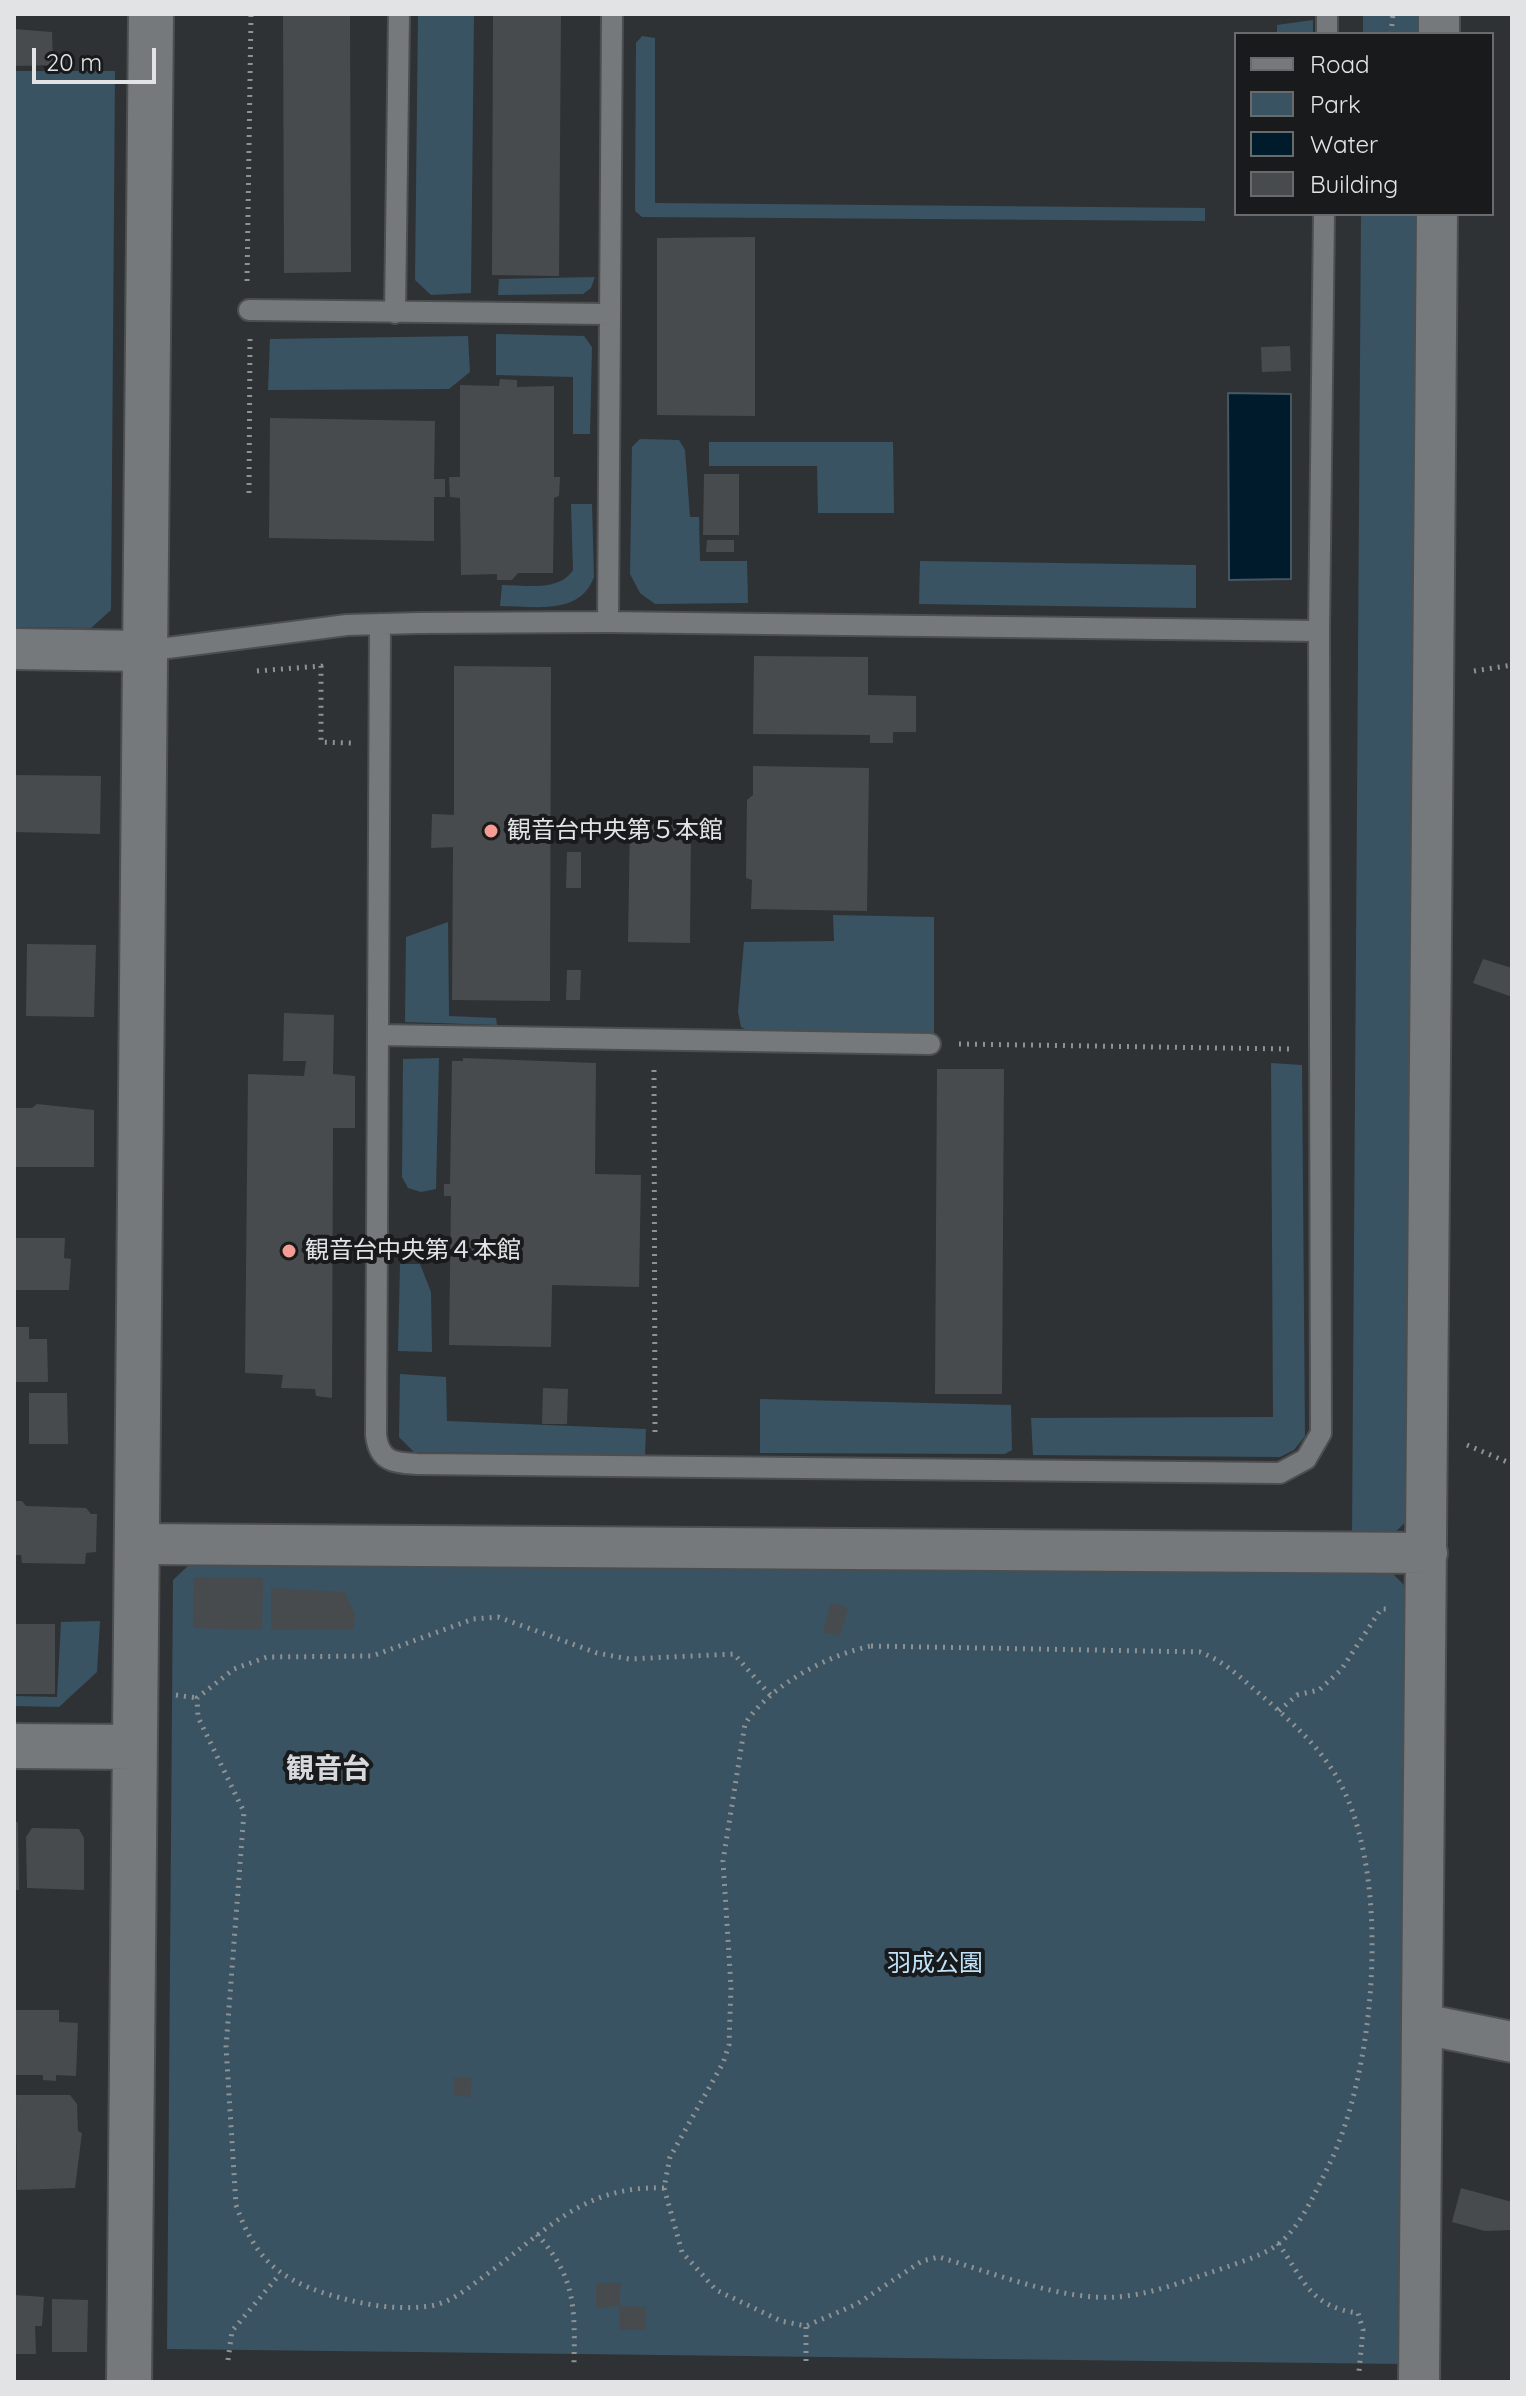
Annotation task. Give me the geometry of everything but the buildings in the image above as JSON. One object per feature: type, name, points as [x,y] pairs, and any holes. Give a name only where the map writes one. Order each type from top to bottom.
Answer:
[{"type":"street","points":[[129,2382],[151,14]]},
{"type":"street","points":[[1419,2382],[1437,216]]},
{"type":"street","points":[[14,649],[144,651]]},
{"type":"street","points":[[135,1544],[1427,1553]]},
{"type":"street","points":[[14,1746],[133,1747]]},
{"type":"street","points":[[1423,2024],[1512,2042]]},
{"type":"lane","points":[[395,313],[399,14]]},
{"type":"lane","points":[[608,622],[612,14]]},
{"type":"lane","points":[[380,624],[376,1435],[381,1454],[387,1460],[417,1464],[1280,1473],[1306,1459],[1321,1433],[1319,631],[1324,216]]},
{"type":"lane","points":[[249,310],[609,314]]},
{"type":"lane","points":[[144,651],[380,624],[608,622],[1319,631]]},
{"type":"lane","points":[[379,1035],[654,1037],[736,1043],[930,1044]]},
{"type":"path","points":[[249,493],[249,310],[246,272],[251,14]]},
{"type":"path","points":[[246,672],[321,666],[321,742],[380,744]]},
{"type":"path","points":[[654,1037],[655,1466]]},
{"type":"path","points":[[930,1044],[1320,1050]]},
{"type":"path","points":[[1279,1711],[1297,1695],[1319,1690],[1341,1670],[1381,1609],[1427,1608]]},
{"type":"path","points":[[664,2188],[614,2192],[586,2201],[537,2234],[459,2295],[432,2306],[395,2308],[350,2301],[296,2284],[279,2275],[243,2225],[236,2205],[226,2047],[244,1812],[198,1717],[197,1698],[234,1669],[267,1657],[372,1656],[473,1619],[498,1617],[597,1653],[629,1659],[734,1654],[771,1696]]},
{"type":"path","points":[[871,1646],[1183,1651],[1219,1659],[1279,1711],[1308,1737],[1346,1793],[1359,1833],[1374,1945],[1363,2049],[1352,2106],[1324,2175],[1295,2225],[1278,2243],[1231,2265],[1166,2288],[1117,2297],[1056,2289],[939,2257],[922,2261],[857,2304],[806,2326],[754,2309],[709,2282],[682,2252],[664,2188],[670,2157],[723,2063],[729,2045],[731,1987],[723,1861],[745,1724],[756,1707],[841,1656],[871,1646]]},
{"type":"path","points":[[537,2234],[555,2254],[575,2302],[574,2363]]},
{"type":"path","points":[[1278,2243],[1316,2298],[1330,2309],[1358,2313],[1363,2330],[1359,2371]]},
{"type":"path","points":[[228,2360],[232,2331],[279,2275]]},
{"type":"path","points":[[806,2326],[806,2366]]},
{"type":"green space","points":[[418,14],[474,14],[471,293],[431,295],[415,280]]},
{"type":"green space","points":[[1363,14],[1421,14],[1421,32],[1363,32]]},
{"type":"green space","points":[[1313,20],[1313,32],[1277,32],[1277,25]]},
{"type":"green space","points":[[642,36],[655,38],[655,203],[1205,208],[1205,221],[642,217],[635,211],[636,43]]},
{"type":"green space","points":[[14,71],[115,71],[111,610],[91,628],[14,627]]},
{"type":"green space","points":[[1361,216],[1420,216],[1410,1518],[1390,1537],[1352,1535]]},
{"type":"green space","points":[[595,277],[591,288],[583,294],[498,295],[499,279]]},
{"type":"green space","points":[[496,334],[584,336],[592,347],[590,434],[573,434],[573,377],[496,375]]},
{"type":"green space","points":[[468,336],[470,372],[449,389],[268,390],[270,339]]},
{"type":"green space","points":[[640,439],[679,440],[685,450],[690,517],[699,517],[700,561],[747,561],[748,603],[655,604],[640,593],[630,574],[632,447]]},
{"type":"green space","points":[[709,442],[893,442],[894,513],[818,513],[817,466],[709,466]]},
{"type":"green space","points":[[571,504],[592,504],[594,577],[587,589],[578,598],[554,606],[500,606],[502,585],[551,584],[567,577],[573,570]]},
{"type":"green space","points":[[920,561],[1196,565],[1196,608],[919,604]]},
{"type":"green space","points":[[833,915],[934,917],[934,1034],[752,1033],[741,1027],[738,1012],[744,942],[834,941]]},
{"type":"green space","points":[[448,922],[449,1016],[496,1018],[497,1025],[405,1022],[406,937]]},
{"type":"green space","points":[[439,1058],[436,1189],[421,1192],[408,1188],[402,1177],[403,1059]]},
{"type":"green space","points":[[1271,1063],[1302,1065],[1305,1436],[1294,1450],[1280,1457],[1033,1455],[1031,1418],[1273,1417]]},
{"type":"green space","points":[[400,1264],[420,1264],[431,1292],[432,1352],[398,1351]]},
{"type":"green space","points":[[400,1374],[446,1377],[447,1421],[646,1429],[645,1455],[414,1452],[399,1437]]},
{"type":"green space","points":[[760,1399],[1011,1405],[1012,1450],[1005,1454],[760,1453]]},
{"type":"green space","name":"羽成公園","points":[[189,1565],[1390,1571],[1413,1594],[1401,2364],[167,2349],[173,1580]]},
{"type":"green space","points":[[100,1621],[97,1672],[59,1707],[14,1706],[14,1696],[57,1697],[61,1622]]},
{"type":"water","points":[[1228,393],[1291,394],[1291,579],[1229,580]]},
{"type":"place","name":"観音台中央第５本館","points":[[491,831]]},
{"type":"place","name":"観音台中央第４本館","points":[[289,1251]]},
{"type":"district","name":"観音台","points":[[328,1770]]}]
